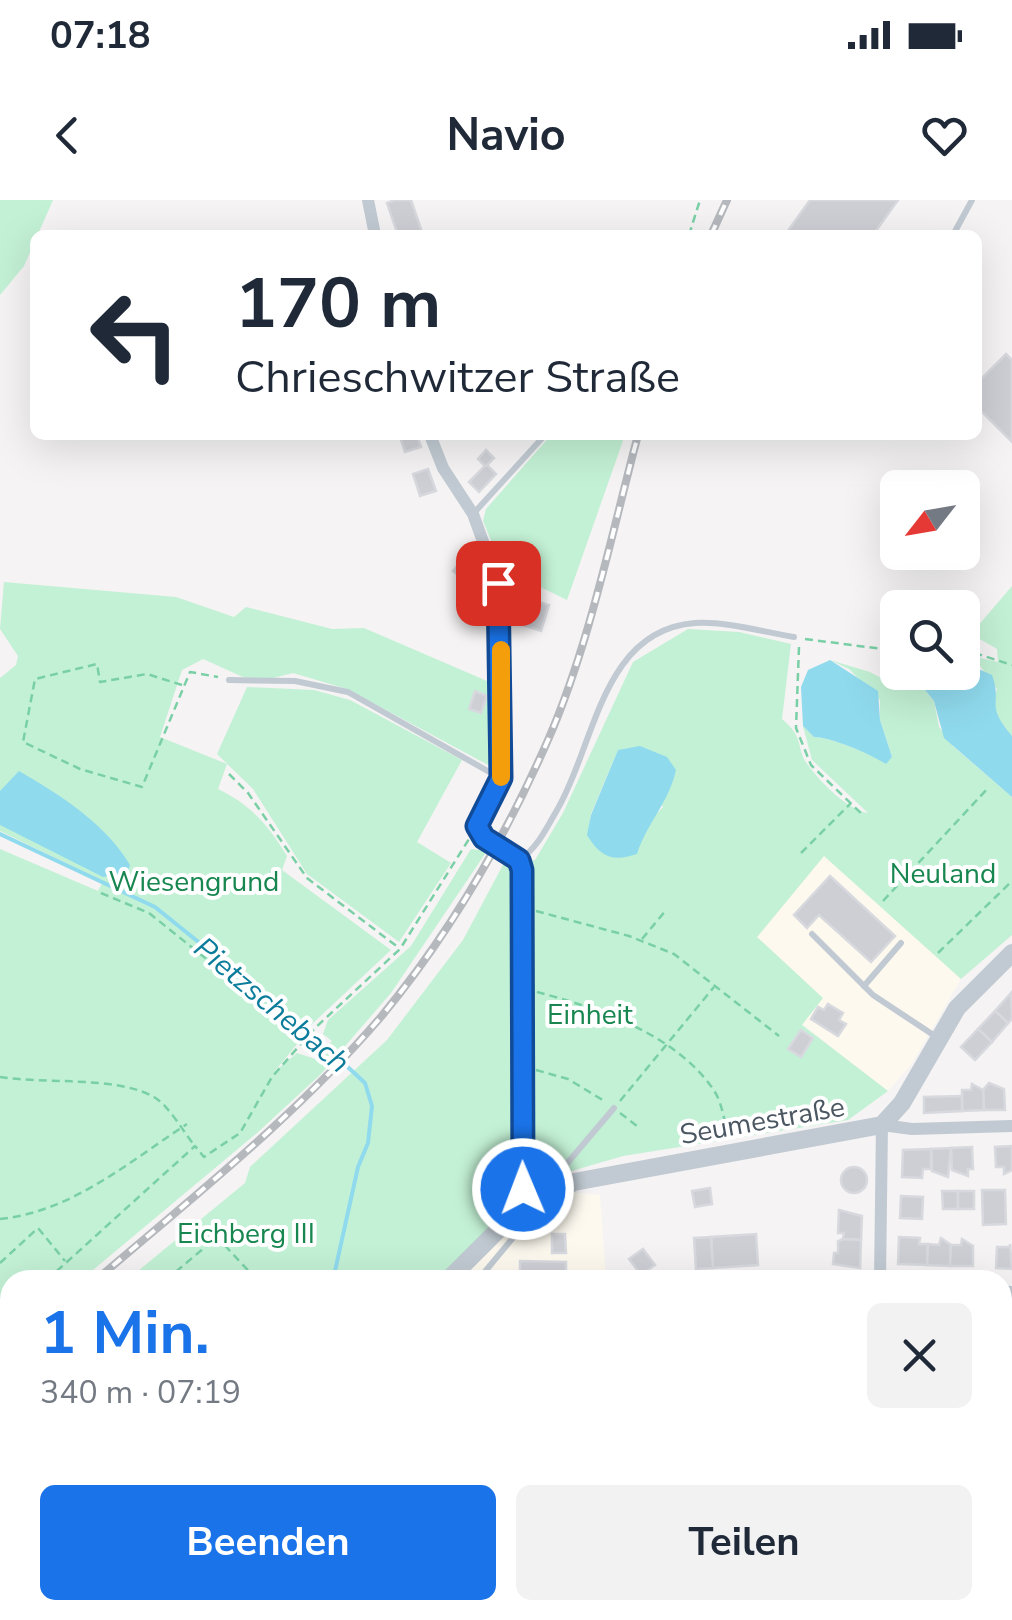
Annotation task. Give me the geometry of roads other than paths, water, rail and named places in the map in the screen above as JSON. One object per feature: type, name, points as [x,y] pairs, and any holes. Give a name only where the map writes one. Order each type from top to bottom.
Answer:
[{"type":"street","points":[[368,200],[374,230]]},
{"type":"street","points":[[432,440],[443,468],[473,514],[498,583],[501,778],[477,826],[484,838],[519,860],[523,1189],[528,1206]]},
{"type":"street","points":[[880,1270],[882,1125],[902,1103],[958,1008],[1012,953]]},
{"type":"street","name":"Seumestraße","points":[[459,1270],[528,1206],[554,1190],[623,1172],[882,1125],[912,1129],[1012,1126]]},
{"type":"lane","points":[[956,230],[972,200]]},
{"type":"lane","points":[[473,514],[540,440]]},
{"type":"lane","points":[[519,860],[530,853],[560,805],[590,737],[607,684],[656,632],[698,622],[794,637]]},
{"type":"lane","points":[[229,680],[295,681],[348,692],[501,778]]},
{"type":"lane","points":[[812,934],[864,986],[939,1039]]},
{"type":"lane","points":[[864,986],[901,943]]},
{"type":"lane","points":[[554,1190],[553,1180],[614,1108]]},
{"type":"lane","name":"Seumestraße","points":[[486,1270],[526,1222],[528,1206]]},
{"type":"water","points":[[830,660],[878,691],[880,720],[892,757],[886,764],[850,747],[814,737],[803,726],[801,687],[808,670]]},
{"type":"water","points":[[980,670],[992,675],[996,710],[1012,736],[1012,797],[944,738],[934,701],[925,690],[980,690]]},
{"type":"water","points":[[640,746],[667,757],[676,770],[673,782],[637,854],[608,856],[587,835],[591,815],[618,750]]},
{"type":"water","points":[[19,771],[95,823],[130,865],[127,873],[103,877],[0,825],[0,791]]},
{"type":"waterway","name":"Pietzschebach","points":[[0,834],[155,907],[309,1031],[365,1083],[372,1106],[368,1143],[358,1167],[335,1270]]},
{"type":"railway","points":[[713,230],[727,200]]},
{"type":"railway","points":[[108,1270],[243,1154],[348,1054],[406,986],[474,885],[513,814],[563,703],[599,589],[637,440]]},
{"type":"park label","name":"Neuland","points":[[943,873]]},
{"type":"park label","name":"Wiesengrund","points":[[194,881]]},
{"type":"park label","name":"Einheit","points":[[590,1014]]},
{"type":"park label","name":"Eichberg III","points":[[246,1233]]}]
